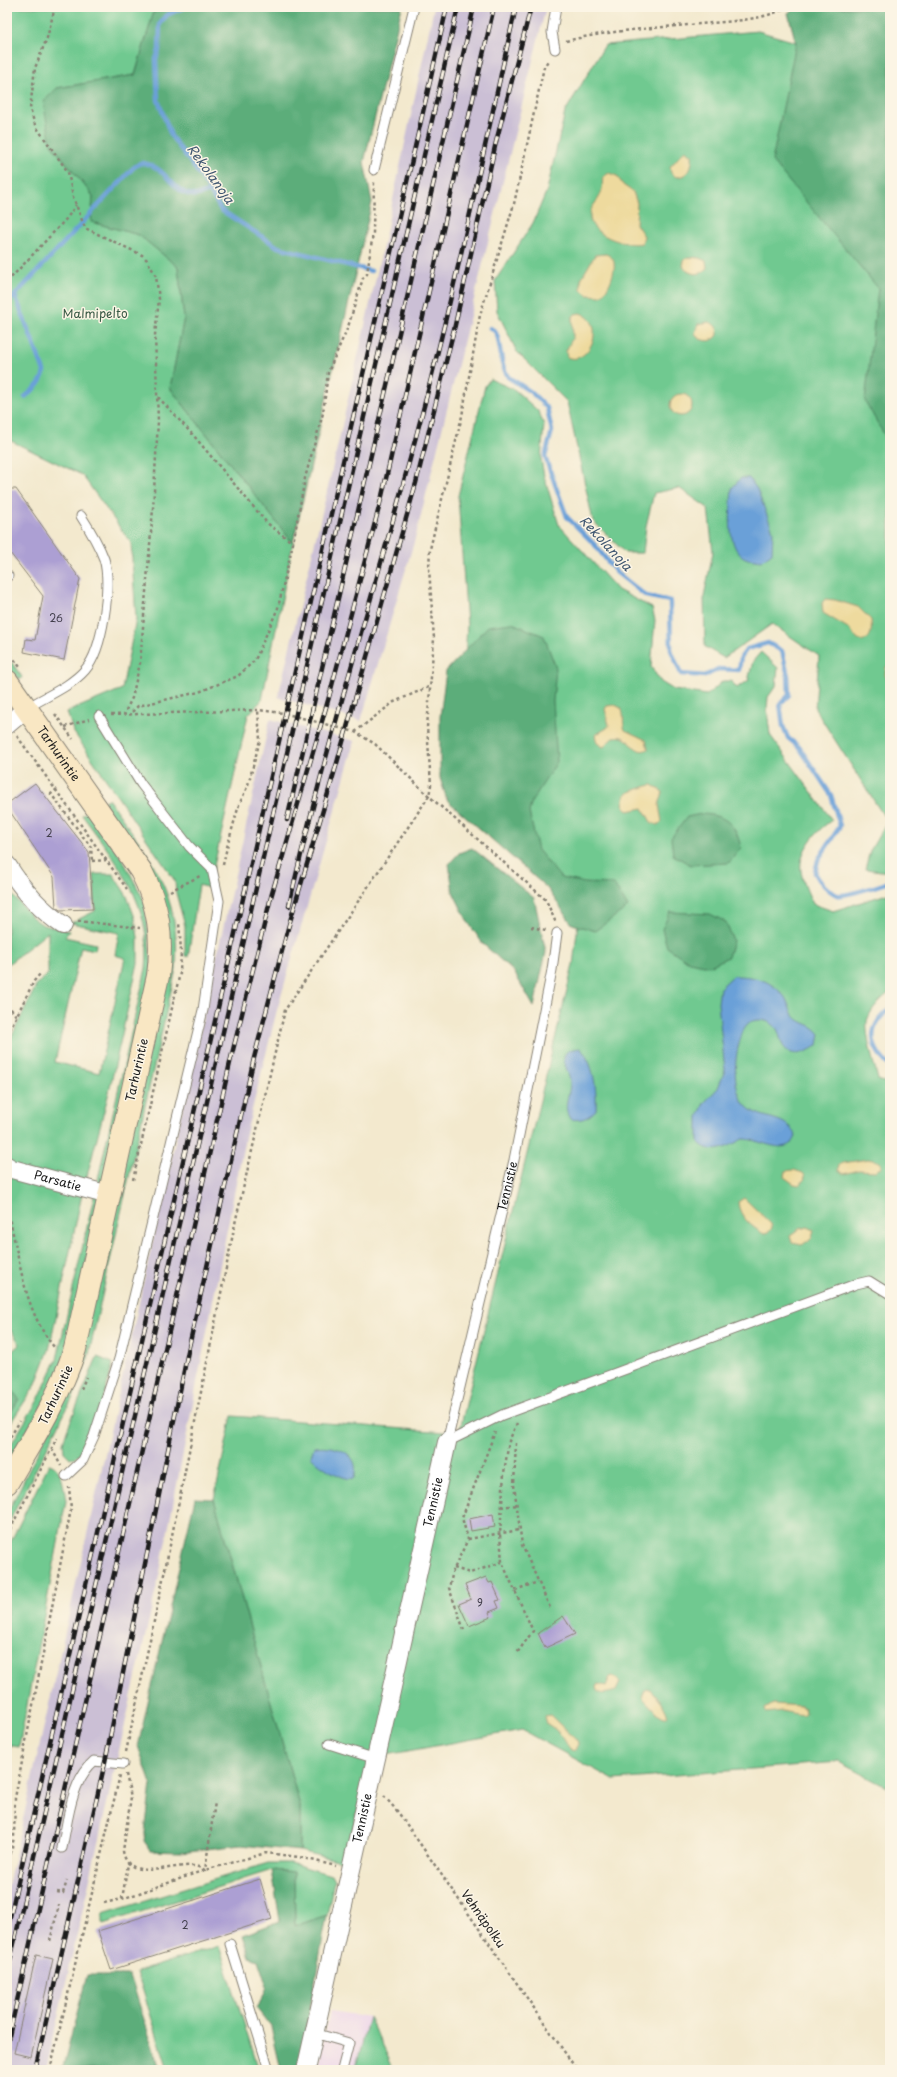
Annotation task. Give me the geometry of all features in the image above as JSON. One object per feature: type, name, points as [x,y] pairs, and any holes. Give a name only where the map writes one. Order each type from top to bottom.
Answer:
[{"type":"street","name":"Tarhurintie","points":[[7,682],[27,708],[66,767],[141,871],[148,884],[158,917],[161,942],[158,976],[76,1349],[65,1380],[43,1423],[7,1483]]},
{"type":"street","points":[[8,725],[27,708]]},
{"type":"street","points":[[7,866],[41,908],[63,925]]},
{"type":"street","name":"Parsatie","points":[[7,1166],[12,1169],[110,1195]]},
{"type":"street","name":"Tennistie","points":[[306,2070],[447,1442]]},
{"type":"lane","points":[[374,170],[414,7]]},
{"type":"lane","points":[[555,49],[552,32],[556,7]]},
{"type":"lane","points":[[27,708],[77,678],[87,668],[98,644],[106,611],[106,579],[104,560],[94,536],[80,516]]},
{"type":"lane","points":[[66,1476],[83,1460],[86,1454],[94,1436],[119,1359],[203,1010],[219,901],[212,869],[189,846],[141,784],[98,716]]},
{"type":"lane","name":"Tennistie","points":[[447,1442],[514,1160],[552,970],[557,933]]},
{"type":"lane","points":[[447,1442],[502,1415],[856,1284],[869,1281],[890,1294]]},
{"type":"lane","points":[[329,1744],[376,1759]]},
{"type":"lane","points":[[62,1848],[75,1791],[87,1767],[94,1761],[123,1764]]},
{"type":"lane","points":[[230,1944],[270,2070]]},
{"type":"lane","points":[[314,2033],[349,2043],[342,2070]]},
{"type":"path","points":[[55,7],[47,38],[35,68],[30,109],[35,125],[68,172],[76,205],[85,228],[142,255],[147,260],[156,276],[159,299],[155,335],[157,396],[153,509],[140,663],[132,698],[124,714],[258,710],[283,713],[355,732],[375,744],[429,796],[546,900],[555,918],[557,933]]},
{"type":"path","points":[[50,2070],[123,1764],[166,1565],[236,1219],[285,1010],[429,796],[431,785],[427,727],[434,639],[429,568],[430,549],[462,416],[480,315],[514,204],[544,67],[555,49],[566,41],[604,32],[725,22],[769,15],[787,7]]},
{"type":"path","points":[[131,713],[138,706],[199,692],[238,676],[255,660],[278,608],[306,478],[323,413],[328,372],[348,327],[362,278],[367,274],[368,258],[373,233],[374,170]]},
{"type":"path","points":[[7,282],[67,218],[76,205]]},
{"type":"path","points":[[157,396],[194,436],[267,523],[293,543]]},
{"type":"path","points":[[355,732],[394,702],[431,686]]},
{"type":"path","points":[[218,893],[227,846],[239,805],[248,785],[260,740],[258,710]]},
{"type":"path","points":[[65,727],[98,716]]},
{"type":"path","points":[[8,725],[57,789],[129,892]]},
{"type":"path","points":[[57,789],[51,794],[91,846],[91,861],[108,860]]},
{"type":"path","points":[[83,835],[87,831]]},
{"type":"path","points":[[170,891],[212,869]]},
{"type":"path","points":[[63,925],[68,920],[140,928]]},
{"type":"path","points":[[7,1036],[34,981],[40,974]]},
{"type":"path","points":[[7,1004],[17,1017]]},
{"type":"path","points":[[7,1214],[11,1225],[28,1301],[35,1319],[55,1348]]},
{"type":"path","points":[[517,1653],[533,1631],[502,1562],[500,1534],[504,1473],[509,1441],[523,1407]]},
{"type":"path","points":[[464,1630],[449,1588],[454,1568],[468,1539],[462,1518],[502,1415]]},
{"type":"path","points":[[516,1443],[514,1485],[522,1545],[551,1610]]},
{"type":"path","points":[[7,1535],[51,1449],[66,1476],[71,1499],[71,1509],[16,1798],[14,1837],[7,1872]]},
{"type":"path","points":[[501,1507],[517,1505]]},
{"type":"path","points":[[468,1539],[520,1530]]},
{"type":"path","points":[[454,1568],[470,1573],[502,1562]]},
{"type":"path","points":[[515,1590],[538,1582]]},
{"type":"path","points":[[123,1764],[130,1784],[131,1797],[123,1851],[124,1859],[128,1864],[136,1868],[146,1870],[194,1866],[205,1870]]},
{"type":"path","name":"Vehnäpolku","points":[[371,1781],[398,1812],[577,2070]]},
{"type":"path","points":[[205,1870],[215,1802]]},
{"type":"path","points":[[104,1903],[122,1899],[205,1870],[266,1854],[299,1857],[350,1870]]},
{"type":"path","points":[[122,1899],[128,1864]]},
{"type":"path","points":[[57,1892],[63,1893],[67,1881]]},
{"type":"path","points":[[50,1941],[59,1905]]},
{"type":"shaded area","points":[[434,7],[546,7],[416,535],[361,721],[278,697],[382,251]]},
{"type":"shaded area","points":[[270,719],[355,741],[277,1010],[245,1138],[159,1576],[46,2070],[7,2070],[7,1891]]},
{"type":"shaded area","points":[[330,2011],[369,2017],[355,2070],[317,2070]]},
{"type":"green space","name":"Malmipelto","points":[[7,7],[155,8],[135,75],[57,88],[51,144],[93,196],[92,222],[139,235],[178,267],[184,318],[170,388],[293,543],[262,700],[248,715],[209,888],[199,885],[188,957],[185,956],[185,926],[176,893],[175,881],[73,731],[67,712],[122,689],[136,619],[131,543],[82,475],[7,439]]},
{"type":"green space","points":[[153,7],[402,7],[364,162],[372,202],[293,543],[170,388],[184,318],[178,267],[139,235],[91,222],[93,196],[51,144],[43,102],[57,88],[135,75],[155,8]]},
{"type":"green space","points":[[797,7],[890,7],[890,872],[865,869],[870,851],[887,821],[815,709],[819,656],[772,624],[724,658],[705,647],[704,596],[713,552],[708,508],[679,488],[654,493],[646,526],[643,553],[625,553],[593,521],[567,402],[517,352],[497,311],[495,281],[533,223],[547,190],[565,112],[605,45],[758,31],[796,42],[788,13]]},
{"type":"green space","points":[[797,7],[890,8],[890,445],[865,401],[878,288],[772,161],[796,43],[788,13]]},
{"type":"green space","points":[[490,379],[515,390],[538,411],[544,425],[541,459],[544,476],[559,525],[618,590],[652,608],[655,620],[651,667],[661,682],[674,690],[707,695],[723,681],[731,681],[737,688],[748,681],[753,661],[761,652],[778,668],[776,686],[768,697],[767,709],[770,735],[832,820],[815,835],[802,856],[801,871],[813,904],[833,911],[890,893],[890,992],[874,1007],[868,1018],[867,1030],[878,1080],[890,1084],[890,1789],[839,1762],[614,1780],[522,1730],[370,1758],[345,1862],[300,1851],[300,1806],[214,1499],[232,1416],[459,1433],[573,965],[578,923],[552,887],[457,802],[467,625],[458,496],[485,386]]},
{"type":"green space","points":[[512,623],[544,636],[556,668],[553,701],[557,762],[532,801],[529,812],[538,850],[561,878],[585,883],[614,884],[628,907],[595,931],[572,924],[547,888],[447,800],[440,778],[440,717],[446,671],[488,626]]},
{"type":"green space","points":[[7,656],[22,677],[20,680],[7,665]]},
{"type":"green space","points":[[108,799],[149,858],[160,877],[168,897],[173,918],[176,942],[176,969],[88,1358],[74,1395],[7,1526],[7,1514],[55,1418],[169,971],[171,948],[104,801]]},
{"type":"green space","points":[[87,812],[123,860],[145,902],[152,968],[66,1352],[52,1388],[7,1464],[7,1451],[38,1400],[57,1359],[146,968],[147,945],[144,924],[138,904],[130,886],[108,850],[82,815]]},
{"type":"green space","points":[[701,814],[717,816],[728,822],[733,827],[741,848],[729,863],[691,865],[673,855],[671,838],[687,817]]},
{"type":"green space","points":[[472,848],[534,898],[546,952],[534,1007],[514,972],[483,944],[468,922],[453,892],[449,864],[459,853]]},
{"type":"green space","points":[[94,874],[113,874],[127,896],[135,918],[138,937],[138,963],[109,1092],[81,1199],[49,1350],[35,1386],[7,1428],[7,1356],[20,1344],[7,1325],[7,1046],[37,984],[48,974],[48,932],[7,965],[7,889],[33,918],[43,925],[69,931],[65,937],[96,944],[95,950],[81,947],[55,1062],[99,1073],[125,958],[115,955],[119,933],[71,923],[95,911]]},
{"type":"green space","points":[[670,912],[710,914],[726,922],[733,941],[728,957],[710,966],[689,962],[667,947],[662,929]]},
{"type":"green space","points":[[97,1357],[113,1363],[97,1418],[85,1448],[79,1455],[70,1458],[64,1452],[63,1443]]},
{"type":"green space","points":[[7,1384],[19,1399],[7,1419]]},
{"type":"green space","points":[[49,1464],[54,1466],[60,1474],[66,1501],[19,1747],[7,1745],[7,1549]]},
{"type":"green space","points":[[195,1498],[214,1499],[300,1806],[300,1851],[241,1845],[180,1852],[151,1851],[144,1841],[151,1784],[138,1746]]},
{"type":"green space","points":[[268,1863],[291,1863],[331,1875],[334,1881],[327,1915],[295,1926],[294,1872],[272,1870],[103,1924],[103,1914]]},
{"type":"green space","points":[[272,1870],[294,1872],[295,1926],[327,1915],[299,2070],[281,2070],[271,2027],[257,2009],[267,1987],[258,1960],[250,1957],[243,1935],[280,1921]]},
{"type":"green space","points":[[219,1946],[259,2070],[168,2070],[137,1972]]},
{"type":"green space","points":[[87,1975],[130,1975],[160,2070],[62,2070]]},
{"type":"green space","points":[[369,2017],[394,2070],[355,2070]]},
{"type":"sand","points":[[685,150],[692,155],[691,166],[687,173],[676,177],[671,173],[670,167]]},
{"type":"sand","points":[[609,173],[617,176],[623,185],[633,192],[637,203],[636,224],[644,236],[642,243],[627,243],[610,238],[602,234],[591,222],[590,212],[601,193],[603,177]]},
{"type":"sand","points":[[606,254],[612,258],[614,262],[612,278],[607,289],[601,296],[588,295],[581,290],[581,279],[595,255]]},
{"type":"sand","points":[[688,257],[699,258],[706,261],[707,268],[705,271],[696,274],[687,271],[683,266],[684,261]]},
{"type":"sand","points":[[580,313],[589,318],[593,326],[594,334],[592,342],[588,350],[582,356],[575,358],[567,357],[566,351],[573,337],[572,318],[575,314]]},
{"type":"sand","points":[[709,322],[716,327],[718,335],[709,341],[698,338],[695,333],[698,324]]},
{"type":"sand","points":[[681,394],[685,395],[691,401],[691,409],[685,415],[681,416],[677,415],[671,409],[670,405],[671,401],[677,395]]},
{"type":"sand","points":[[825,599],[835,600],[858,607],[871,620],[871,632],[869,638],[866,640],[858,640],[848,628],[823,613],[822,603]]},
{"type":"sand","points":[[890,665],[890,685],[885,675],[886,667]]},
{"type":"sand","points":[[615,705],[621,708],[625,730],[646,740],[648,749],[643,751],[639,750],[625,738],[620,737],[613,738],[603,747],[597,743],[595,735],[607,728],[609,725],[605,709],[607,706]]},
{"type":"sand","points":[[652,785],[663,792],[659,805],[662,822],[657,825],[651,822],[643,808],[628,811],[623,804],[626,794]]},
{"type":"sand","points":[[868,1159],[877,1161],[881,1164],[881,1168],[875,1171],[858,1170],[844,1174],[838,1170],[839,1165],[843,1163]]},
{"type":"sand","points":[[794,1170],[803,1173],[805,1176],[804,1181],[799,1185],[794,1184],[784,1177],[785,1171]]},
{"type":"sand","points":[[744,1198],[771,1224],[772,1228],[768,1233],[764,1234],[759,1231],[744,1217],[738,1202]]},
{"type":"sand","points":[[808,1227],[814,1230],[812,1238],[802,1245],[792,1243],[790,1235],[799,1229]]},
{"type":"sand","points":[[613,1676],[620,1682],[616,1691],[604,1694],[597,1690],[596,1687],[598,1684],[606,1686],[610,1677]]},
{"type":"sand","points":[[650,1689],[662,1703],[668,1715],[664,1717],[657,1713],[642,1697],[645,1690]]},
{"type":"sand","points":[[773,1704],[801,1706],[805,1708],[806,1713],[803,1715],[782,1711],[766,1713],[765,1709]]},
{"type":"sand","points":[[550,1715],[578,1742],[577,1749],[574,1751],[569,1749],[560,1734],[547,1724],[545,1716]]},
{"type":"water","points":[[741,478],[749,478],[757,489],[773,531],[772,553],[761,561],[748,559],[740,555],[735,548],[732,538],[730,517],[732,488]]},
{"type":"water","points":[[733,976],[761,980],[779,990],[787,1001],[791,1012],[795,1017],[817,1030],[820,1034],[818,1045],[805,1052],[796,1054],[791,1053],[783,1046],[779,1033],[774,1025],[765,1021],[755,1020],[750,1022],[744,1029],[738,1047],[735,1069],[741,1100],[753,1111],[779,1121],[791,1128],[796,1135],[793,1142],[788,1146],[774,1146],[742,1139],[716,1150],[707,1148],[698,1142],[698,1117],[704,1103],[718,1088],[725,1070],[718,1003],[720,988]]},
{"type":"water","points":[[580,1048],[589,1061],[594,1077],[596,1110],[584,1118],[574,1120],[570,1119],[566,1105],[570,1082],[564,1057],[568,1051]]},
{"type":"water","points":[[314,1447],[330,1447],[345,1452],[354,1462],[354,1478],[350,1479],[331,1472],[319,1463],[311,1456]]},
{"type":"building","points":[[7,489],[16,489],[80,579],[64,660],[24,652],[26,639],[35,640],[43,596],[7,549]]},
{"type":"building","points":[[35,783],[89,852],[93,909],[60,910],[56,907],[54,877],[7,807],[7,804]]},
{"type":"building","points":[[493,1514],[495,1527],[471,1531],[469,1519]]},
{"type":"building","points":[[486,1577],[489,1583],[492,1582],[500,1600],[496,1601],[499,1608],[489,1612],[491,1617],[469,1626],[459,1604],[471,1599],[465,1585]]},
{"type":"building","points":[[563,1616],[575,1634],[545,1648],[538,1633]]},
{"type":"building","points":[[260,1879],[272,1919],[111,1970],[98,1931]]},
{"type":"building","points":[[36,1955],[53,1959],[31,2057],[14,2053]]},
{"type":"waterway","name":"Rekolanoja","points":[[185,7],[167,15],[160,24],[159,50],[156,59],[158,100],[171,136],[202,178],[221,210],[278,247],[371,271]]},
{"type":"waterway","points":[[7,304],[133,168],[140,163],[149,164],[156,168],[185,193],[196,195],[210,191]]},
{"type":"waterway","points":[[15,295],[44,371],[39,383],[25,397]]},
{"type":"waterway","name":"Rekolanoja","points":[[490,328],[495,331],[498,338],[503,366],[508,377],[531,392],[547,408],[552,431],[545,457],[567,517],[595,545],[616,572],[646,596],[670,601],[671,650],[681,674],[705,676],[718,669],[739,670],[741,657],[747,649],[768,643],[782,651],[788,676],[789,695],[780,704],[783,726],[788,738],[799,747],[831,795],[840,826],[818,860],[815,873],[819,879],[827,888],[837,895],[855,893],[890,882]]},
{"type":"waterway","name":"Rekolanoja","points":[[890,1008],[882,1015],[877,1023],[873,1037],[877,1051],[890,1067]]},
{"type":"railway","points":[[7,1930],[447,7]]},
{"type":"railway","points":[[7,1974],[458,7]]},
{"type":"railway","points":[[287,820],[474,7]]},
{"type":"railway","points":[[7,2045],[232,1054],[271,897],[329,697],[382,496],[494,7]]},
{"type":"railway","points":[[289,906],[318,786],[432,377],[516,7]]},
{"type":"railway","points":[[35,2070],[105,1762],[188,1351],[254,1058],[288,928],[337,763],[416,483],[455,325],[496,142],[531,7]]}]
